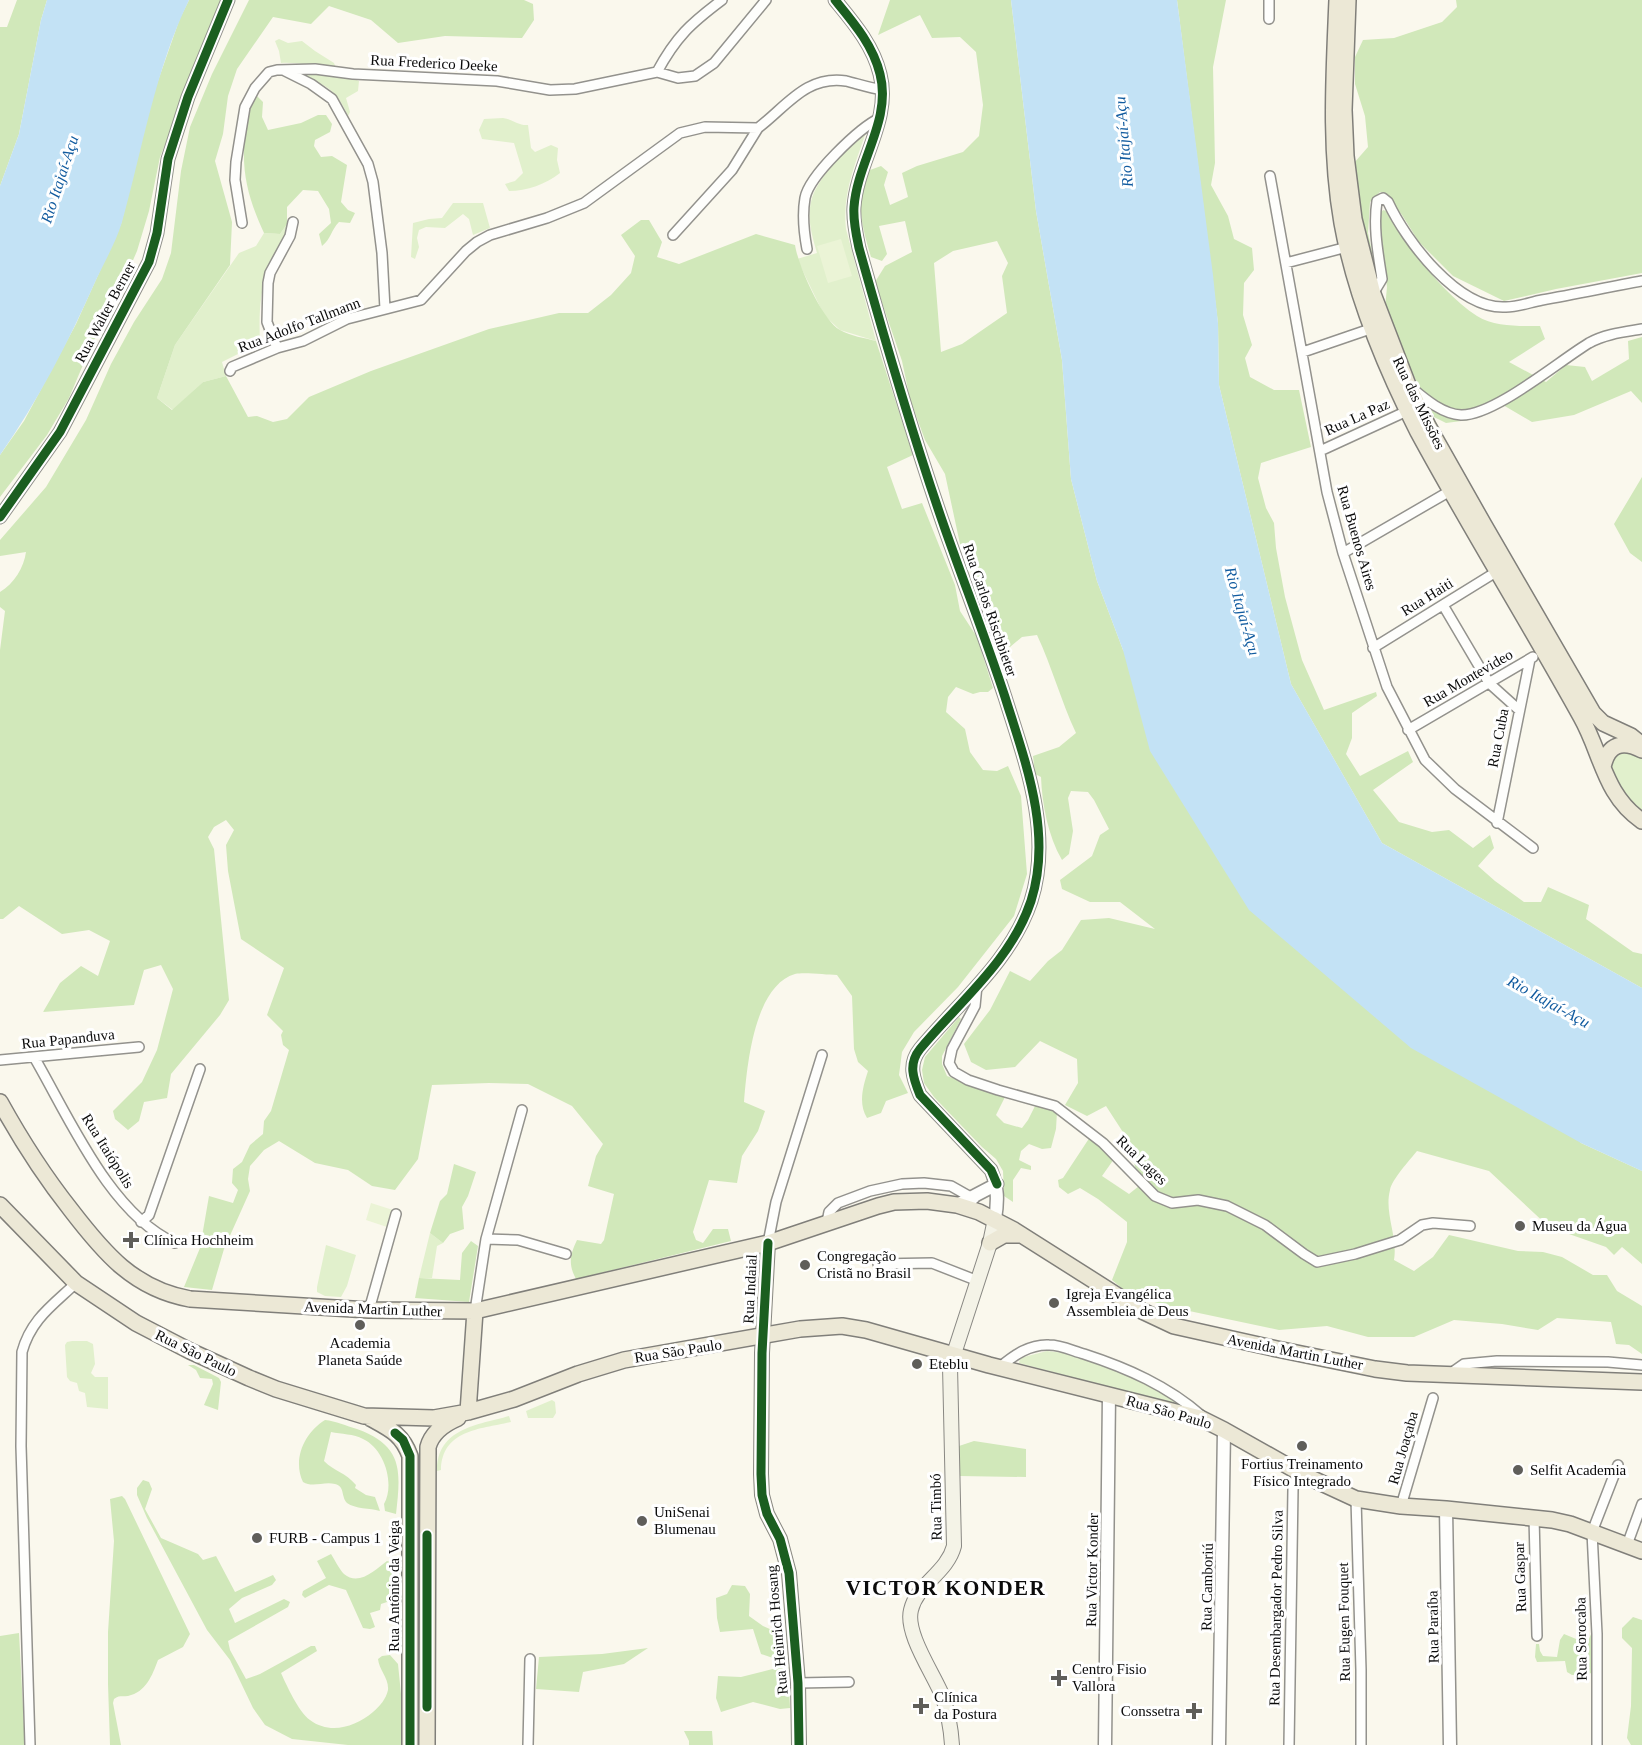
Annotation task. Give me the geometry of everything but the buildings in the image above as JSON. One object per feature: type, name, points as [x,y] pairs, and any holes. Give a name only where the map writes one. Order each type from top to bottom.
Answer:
[{"type":"main road","name":"Rua das Missões","points":[[1336,0],[1334,148],[1342,221],[1347,247],[1372,328],[1407,411],[1496,572],[1536,655],[1583,720],[1603,766],[1606,779],[1615,794],[1623,805],[1641,819]]},
{"type":"main road","name":"Rua das Missões","points":[[1348,0],[1344,110],[1346,156],[1354,219],[1373,294],[1408,385],[1466,494],[1593,712],[1604,723],[1631,736],[1642,748]]},
{"type":"main road","points":[[1450,490],[1466,494]]},
{"type":"main road","points":[[1603,766],[1608,752],[1613,747],[1627,744],[1642,748]]},
{"type":"main road","name":"Avenida Martin Luther","points":[[0,1102],[47,1179],[95,1242],[123,1269],[151,1287],[190,1299],[369,1310],[475,1311],[768,1243],[894,1202],[927,1201],[976,1205],[1140,1310],[1174,1326],[1375,1368],[1452,1376],[1642,1382]]},
{"type":"main road","name":"Rua São Paulo","points":[[0,1205],[76,1283],[136,1323],[208,1360],[276,1389],[364,1416],[434,1418],[468,1412],[514,1399],[578,1374],[624,1360],[800,1329],[842,1326],[866,1330],[969,1360],[1208,1422],[1298,1471],[1356,1499],[1401,1506],[1534,1517],[1570,1524],[1642,1551]]},
{"type":"main road","points":[[952,1355],[978,1281],[995,1219]]},
{"type":"main road","points":[[990,1243],[1004,1235],[1022,1235]]},
{"type":"main road","name":"Rua Indaial","points":[[763,1337],[768,1243]]},
{"type":"main road","points":[[427,1745],[428,1447],[433,1435],[442,1426],[468,1412],[475,1311]]},
{"type":"main road","points":[[961,1332],[969,1360]]},
{"type":"main road","name":"Rua Heinrich Hosang","points":[[763,1337],[762,1495],[786,1557],[798,1683],[798,1745]]},
{"type":"main road","name":"Rua Timbó","points":[[952,1355],[950,1384],[954,1546],[945,1566],[917,1595],[911,1610],[910,1623],[912,1634],[936,1681],[947,1710],[952,1745]]},
{"type":"main road","points":[[364,1416],[389,1428],[404,1440],[406,1446],[412,1441],[419,1440],[428,1447]]},
{"type":"main road","name":"Rua Antônio da Veiga","points":[[406,1446],[410,1456],[410,1745]]},
{"type":"street","name":"Rua Walter Berner","points":[[0,517],[60,432],[148,262],[157,233],[171,148],[188,97],[228,0]]},
{"type":"street","points":[[722,0],[683,31],[657,72],[678,78],[695,76],[707,69],[724,52],[766,0]]},
{"type":"street","name":"Rua Carlos Rischbieter","points":[[835,0],[860,31],[871,50],[880,73],[883,90],[880,118],[867,154],[854,207],[859,248],[935,498],[1015,729],[1034,796],[1039,842],[1037,875],[1030,903],[1004,956],[914,1056],[912,1068],[913,1079],[920,1095],[991,1170],[997,1184]]},
{"type":"street","points":[[1269,0],[1269,19]]},
{"type":"street","name":"Rua Frederico Deeke","points":[[242,223],[235,180],[245,106],[255,88],[269,72],[315,69],[364,75],[497,81],[550,90],[575,89],[657,72]]},
{"type":"street","points":[[282,70],[311,84],[332,99],[368,164],[373,182],[382,253],[385,309]]},
{"type":"street","points":[[673,235],[732,170],[758,128],[810,85],[834,80],[883,90]]},
{"type":"street","points":[[807,249],[804,225],[805,196],[815,178],[868,124],[880,118]]},
{"type":"street","name":"Rua Adolfo Tallmann","points":[[230,371],[232,367],[277,348],[303,341],[347,319],[421,300],[466,251],[490,235],[547,218],[584,203],[680,133],[705,127],[758,128]]},
{"type":"street","name":"Rua Buenos Aires","points":[[1270,176],[1304,352],[1327,492],[1343,553],[1387,687],[1425,760],[1455,789],[1533,848]]},
{"type":"street","points":[[1373,294],[1382,279],[1375,233],[1375,214],[1377,201],[1383,198],[1388,202],[1407,236],[1428,261],[1455,287],[1471,299],[1482,303],[1507,307],[1642,281]]},
{"type":"street","points":[[277,348],[267,322],[268,283],[270,273],[290,236],[293,222]]},
{"type":"street","points":[[1286,263],[1347,247]]},
{"type":"street","points":[[1304,352],[1372,328]]},
{"type":"street","points":[[1408,385],[1445,411],[1458,415],[1471,414],[1492,406],[1591,342],[1616,333],[1642,329]]},
{"type":"street","name":"Rua La Paz","points":[[1320,451],[1407,411]]},
{"type":"street","points":[[1343,553],[1450,490]]},
{"type":"street","name":"Rua Haiti","points":[[1373,648],[1496,572]]},
{"type":"street","points":[[1443,604],[1489,682],[1519,710]]},
{"type":"street","name":"Rua Montevideo","points":[[1408,730],[1536,655]]},
{"type":"street","name":"Rua Cuba","points":[[1497,823],[1519,710],[1536,655]]},
{"type":"street","name":"Rua Lages","points":[[977,985],[975,1006],[952,1049],[949,1064],[954,1072],[968,1080],[1055,1106],[1103,1143],[1155,1196],[1172,1203],[1198,1200],[1227,1206],[1265,1225],[1317,1262],[1355,1254],[1400,1240],[1422,1225],[1440,1223],[1470,1226]]},
{"type":"street","name":"Rua Papanduva","points":[[0,1060],[139,1047]]},
{"type":"street","name":"Rua Indaial","points":[[768,1243],[776,1202],[822,1054]]},
{"type":"street","name":"Rua Itaiópolis","points":[[34,1057],[94,1161],[124,1203],[141,1222],[161,1237],[175,1243]]},
{"type":"street","points":[[141,1222],[148,1215],[200,1069]]},
{"type":"street","points":[[475,1311],[486,1239],[522,1110]]},
{"type":"street","name":"Avenida Martin Luther","points":[[827,1222],[830,1212],[838,1203],[870,1191],[902,1184],[924,1183],[951,1186],[976,1205]]},
{"type":"street","points":[[976,1205],[997,1184]]},
{"type":"street","points":[[995,1219],[998,1204],[997,1184]]},
{"type":"street","points":[[369,1310],[396,1214]]},
{"type":"street","points":[[486,1239],[518,1240],[566,1254]]},
{"type":"street","points":[[878,1264],[932,1263],[978,1281]]},
{"type":"street","points":[[30,1745],[21,1446],[22,1352],[25,1339],[34,1323],[76,1283]]},
{"type":"street","points":[[1000,1368],[1016,1354],[1027,1349],[1048,1345],[1059,1346],[1142,1376],[1187,1404],[1208,1422]]},
{"type":"street","points":[[1452,1376],[1454,1371],[1464,1364],[1497,1361],[1608,1362],[1642,1365]]},
{"type":"street","name":"Rua Victor Konder","points":[[1105,1745],[1109,1395]]},
{"type":"street","name":"Rua Joaçaba","points":[[1401,1506],[1433,1398]]},
{"type":"street","name":"Rua Camboriú","points":[[1219,1745],[1224,1430]]},
{"type":"street","points":[[1592,1532],[1618,1465]]},
{"type":"street","name":"Rua Desembargador Pedro Silva","points":[[1289,1745],[1293,1489],[1298,1471]]},
{"type":"street","name":"Rua Eugen Fouquet","points":[[1356,1499],[1361,1670],[1360,1745]]},
{"type":"street","points":[[1627,1545],[1642,1504]]},
{"type":"street","name":"Rua Paraíba","points":[[1446,1509],[1450,1745]]},
{"type":"street","name":"Rua Gaspar","points":[[1534,1517],[1537,1636]]},
{"type":"street","name":"Rua Sorocaba","points":[[1592,1532],[1597,1634],[1597,1745]]},
{"type":"street","points":[[528,1745],[530,1659]]},
{"type":"street","points":[[798,1683],[849,1682]]},
{"type":"green space","points":[[17,0],[47,0],[19,134],[0,186],[0,27],[7,27]]},
{"type":"green space","points":[[189,0],[222,0],[160,157],[149,211],[137,251],[69,398],[47,435],[0,497],[0,455],[24,421],[76,324],[121,224],[153,95],[180,18]]},
{"type":"green space","points":[[249,0],[524,0],[533,4],[534,20],[522,38],[445,36],[398,43],[371,20],[329,6],[311,24],[273,17],[237,69],[228,96],[223,134],[215,161],[232,222],[230,265],[175,345],[157,398],[172,410],[203,382],[226,376],[248,417],[257,416],[273,422],[287,419],[309,397],[371,371],[489,329],[559,313],[588,313],[611,295],[631,273],[635,256],[621,235],[641,220],[649,220],[662,242],[657,257],[679,264],[756,234],[795,245],[812,291],[833,324],[848,334],[876,341],[913,455],[887,467],[902,509],[922,503],[955,585],[960,611],[977,637],[993,688],[988,692],[973,694],[956,687],[948,697],[946,712],[965,729],[970,752],[983,770],[997,771],[1008,766],[1021,796],[1027,874],[1014,916],[958,987],[914,1032],[902,1052],[899,1075],[908,1093],[886,1101],[881,1113],[867,1118],[864,1113],[862,1095],[868,1071],[858,1062],[854,1049],[852,996],[837,975],[795,974],[781,981],[770,994],[755,1029],[747,1068],[744,1102],[765,1111],[758,1131],[742,1156],[737,1183],[709,1180],[693,1232],[696,1240],[703,1243],[713,1229],[728,1229],[731,1241],[576,1279],[571,1260],[577,1240],[601,1244],[604,1240],[614,1194],[588,1186],[596,1156],[603,1144],[572,1106],[528,1084],[432,1085],[418,1159],[395,1190],[372,1186],[348,1170],[315,1163],[279,1141],[264,1150],[250,1166],[248,1179],[250,1191],[224,1249],[212,1290],[184,1287],[200,1248],[209,1196],[233,1203],[238,1190],[232,1183],[233,1169],[242,1162],[250,1145],[263,1134],[264,1121],[271,1111],[289,1050],[283,1045],[281,1035],[283,1031],[267,1015],[284,968],[241,939],[228,871],[226,845],[234,830],[226,820],[214,827],[208,837],[214,849],[229,1000],[220,1015],[171,1074],[167,1098],[144,1102],[139,1121],[128,1130],[115,1119],[113,1111],[142,1082],[157,1050],[173,989],[161,965],[144,970],[134,1005],[43,1012],[60,983],[81,966],[98,976],[110,941],[89,930],[62,934],[19,906],[0,919],[0,650],[5,611],[0,607],[0,592],[18,575],[26,552],[0,556],[0,540],[46,487],[86,420],[111,364],[134,322],[162,279],[171,253],[181,171],[190,127],[212,74]]},
{"type":"green space","points":[[890,0],[1011,0],[1036,211],[1062,360],[1071,479],[1097,581],[1123,650],[1581,1143],[1642,1171],[1642,1264],[1622,1247],[1614,1255],[1606,1247],[1549,1227],[1489,1171],[1417,1151],[1398,1175],[1390,1190],[1389,1207],[1395,1251],[1394,1260],[1414,1271],[1433,1257],[1449,1235],[1518,1251],[1543,1252],[1562,1257],[1593,1275],[1607,1275],[1617,1291],[1642,1306],[1642,1354],[1629,1345],[1616,1344],[1611,1322],[1557,1318],[1538,1330],[1454,1320],[1414,1337],[1368,1337],[1327,1326],[1279,1330],[1175,1308],[1130,1295],[1112,1280],[1127,1242],[1127,1222],[1080,1188],[1068,1194],[1059,1187],[1058,1180],[1063,1178],[1090,1137],[1114,1159],[1102,1176],[1129,1194],[1139,1186],[1130,1143],[1106,1106],[1087,1116],[1065,1105],[1078,1083],[1077,1059],[1040,1041],[1015,1067],[986,1070],[971,1062],[964,1044],[990,1010],[1010,971],[1030,981],[1048,961],[1062,950],[1081,920],[1109,918],[1155,929],[1120,902],[1090,902],[1062,889],[1060,880],[1092,856],[1100,835],[1109,829],[1088,792],[1071,791],[1068,798],[1073,831],[1069,854],[1062,860],[1057,851],[1044,809],[1041,777],[1035,774],[1033,756],[1059,747],[1076,733],[1037,635],[1022,637],[1010,647],[999,644],[960,544],[945,474],[925,440],[910,399],[902,361],[875,282],[885,266],[912,252],[905,221],[879,226],[887,254],[882,261],[871,257],[865,235],[861,202],[865,181],[870,170],[881,166],[888,172],[884,185],[890,205],[908,197],[902,173],[963,152],[979,136],[983,105],[976,52],[960,37],[932,38],[920,15],[878,35]],"holes":[[[997,241],[1008,263],[1002,276],[1007,313],[962,344],[941,352],[934,263],[953,251]]]},
{"type":"green space","points":[[1177,0],[1226,0],[1213,67],[1215,163],[1211,185],[1228,216],[1234,239],[1252,248],[1254,270],[1244,283],[1243,315],[1252,345],[1245,358],[1250,377],[1274,390],[1299,390],[1311,447],[1261,463],[1258,478],[1266,508],[1274,523],[1285,597],[1302,660],[1324,710],[1376,692],[1377,696],[1352,713],[1352,738],[1346,754],[1360,776],[1408,751],[1413,762],[1373,790],[1399,822],[1432,832],[1449,830],[1473,848],[1490,835],[1494,848],[1478,866],[1524,902],[1541,902],[1548,887],[1589,905],[1586,919],[1633,952],[1642,954],[1642,988],[1382,843],[1291,684],[1219,385],[1218,323]]},
{"type":"green space","points":[[1456,0],[1642,0],[1642,273],[1504,301],[1453,276],[1419,242],[1385,193],[1380,192],[1370,202],[1368,233],[1377,275],[1376,282],[1365,252],[1354,163],[1368,147],[1365,116],[1355,84],[1355,57],[1363,40],[1394,38],[1442,22],[1457,7]]},
{"type":"green space","points":[[279,39],[288,43],[302,41],[334,63],[336,68],[281,63],[275,41]]},
{"type":"green space","points":[[305,73],[350,77],[359,81],[358,91],[346,98],[350,112],[348,116],[336,95],[319,83],[303,78],[302,75]]},
{"type":"green space","points":[[257,96],[263,102],[262,117],[268,130],[301,123],[318,115],[326,115],[332,124],[330,132],[315,140],[314,146],[321,157],[332,156],[347,165],[341,202],[348,210],[355,213],[350,223],[339,222],[322,246],[319,234],[331,223],[329,209],[318,191],[303,190],[287,207],[287,224],[280,234],[264,233],[258,220],[246,182],[244,156],[248,115]]},
{"type":"green space","points":[[503,118],[528,125],[531,148],[535,152],[551,145],[558,148],[557,160],[560,173],[536,186],[509,191],[505,184],[515,181],[523,173],[514,143],[482,139],[479,130],[484,119]]},
{"type":"green space","points":[[866,132],[850,180],[845,216],[846,229],[876,341],[840,330],[824,315],[797,259],[817,253],[810,215],[811,202],[819,183],[834,164]]},
{"type":"green space","points":[[453,203],[483,203],[490,228],[473,235],[469,219],[463,214],[445,228],[426,227],[419,230],[417,238],[419,247],[415,259],[411,257],[413,223],[442,218]]},
{"type":"green space","points":[[1383,210],[1386,211],[1426,268],[1464,307],[1491,322],[1540,326],[1545,339],[1509,362],[1546,382],[1566,365],[1585,367],[1592,381],[1629,359],[1628,341],[1642,337],[1642,403],[1631,391],[1574,415],[1532,422],[1503,405],[1469,420],[1446,423],[1434,417],[1395,338],[1385,308],[1387,287],[1379,215]]},
{"type":"green space","points":[[287,224],[284,238],[263,286],[260,343],[222,362],[226,376],[203,382],[173,410],[157,398],[175,345],[239,253],[256,246],[264,233],[280,234]]},
{"type":"green space","points":[[841,239],[852,276],[828,283],[817,246]]},
{"type":"green space","points":[[1642,477],[1642,562],[1630,553],[1614,524]]},
{"type":"green space","points":[[1620,751],[1639,754],[1642,759],[1642,810],[1625,795],[1612,775],[1610,761]]},
{"type":"green space","points":[[959,1017],[961,1019],[942,1056],[942,1064],[947,1076],[1005,1097],[996,1115],[1004,1123],[1022,1128],[1035,1106],[1057,1112],[1056,1129],[1051,1148],[1042,1149],[1029,1144],[1021,1151],[1019,1160],[1031,1166],[1031,1170],[1021,1168],[1013,1180],[1013,1202],[1004,1196],[1003,1171],[996,1159],[934,1097],[924,1083],[922,1070],[925,1057]]},
{"type":"green space","points":[[454,1164],[476,1172],[462,1207],[464,1229],[450,1234],[443,1243],[430,1233],[440,1201],[447,1194]]},
{"type":"green space","points":[[371,1203],[393,1210],[387,1227],[366,1220]]},
{"type":"green space","points":[[430,1233],[443,1243],[437,1246],[432,1278],[419,1278]]},
{"type":"green space","points":[[471,1241],[478,1246],[469,1302],[415,1298],[419,1278],[460,1280],[462,1253]]},
{"type":"green space","points":[[326,1245],[356,1255],[347,1286],[341,1297],[325,1296],[317,1292]]},
{"type":"green space","points":[[72,1341],[87,1341],[93,1344],[95,1364],[91,1373],[95,1377],[108,1377],[108,1409],[87,1407],[85,1393],[79,1391],[77,1383],[70,1381],[67,1377],[65,1345]]},
{"type":"green space","points":[[1047,1351],[1073,1355],[1113,1367],[1153,1386],[1184,1407],[1019,1363],[1020,1358]]},
{"type":"green space","points":[[188,1365],[194,1365],[219,1378],[221,1382],[218,1410],[204,1405],[213,1384],[212,1379],[200,1378],[196,1370]]},
{"type":"green space","points":[[552,1400],[555,1402],[556,1413],[553,1418],[528,1418],[526,1411]]},
{"type":"green space","points":[[509,1416],[511,1422],[475,1430],[455,1439],[443,1457],[441,1470],[437,1471],[439,1457],[444,1446],[452,1437],[473,1426]]},
{"type":"green space","points":[[325,1420],[337,1422],[372,1436],[391,1452],[398,1472],[396,1514],[385,1511],[388,1478],[382,1459],[371,1444],[359,1437],[331,1432],[324,1461],[352,1481],[356,1485],[355,1488],[366,1495],[375,1497],[380,1511],[350,1505],[338,1485],[303,1482],[299,1464],[302,1447],[306,1439]]},
{"type":"green space","points":[[974,1441],[1026,1449],[1026,1477],[959,1476],[959,1446]]},
{"type":"green space","points":[[143,1480],[149,1482],[152,1489],[145,1509],[161,1538],[198,1554],[203,1560],[216,1556],[235,1592],[273,1575],[276,1580],[272,1585],[242,1598],[229,1609],[235,1623],[284,1599],[290,1602],[288,1607],[228,1641],[230,1650],[246,1679],[315,1646],[317,1651],[281,1673],[297,1705],[310,1720],[326,1727],[342,1727],[366,1717],[376,1710],[384,1699],[388,1686],[378,1659],[390,1655],[398,1664],[402,1704],[402,1745],[348,1745],[292,1739],[265,1725],[253,1708],[230,1660],[207,1630],[147,1518],[137,1495],[137,1488]]},
{"type":"green space","points":[[122,1496],[190,1634],[183,1647],[158,1660],[144,1687],[134,1694],[114,1699],[121,1745],[110,1745],[108,1632],[114,1541],[110,1499]]},
{"type":"green space","points":[[331,1554],[344,1574],[356,1579],[373,1572],[387,1561],[400,1565],[399,1598],[381,1604],[380,1610],[370,1613],[375,1627],[363,1628],[346,1590],[329,1585],[305,1598],[302,1595],[303,1591],[326,1578],[317,1561]]},
{"type":"green space","points":[[732,1585],[745,1586],[750,1594],[749,1616],[763,1626],[781,1634],[777,1653],[773,1658],[761,1654],[753,1629],[720,1632],[716,1598],[727,1594]]},
{"type":"green space","points":[[1633,1617],[1642,1620],[1642,1745],[1631,1745],[1627,1738],[1631,1706],[1632,1648],[1622,1638],[1622,1628]]},
{"type":"green space","points":[[1596,1631],[1593,1673],[1572,1675],[1567,1672],[1565,1661],[1537,1662],[1536,1644],[1539,1644],[1543,1656],[1557,1657],[1560,1640],[1564,1634],[1581,1641],[1588,1641],[1592,1632]]},
{"type":"green space","points":[[19,1633],[25,1745],[0,1745],[0,1636]]},
{"type":"green space","points":[[648,1648],[624,1664],[583,1672],[579,1692],[536,1689],[539,1657],[602,1654]]},
{"type":"green space","points":[[788,1665],[790,1708],[780,1709],[753,1702],[721,1712],[716,1698],[718,1676],[741,1677]]},
{"type":"green space","points":[[684,1731],[712,1731],[713,1745],[689,1745]]},
{"type":"water","name":"Rio Itajaí-Açu","points":[[47,0],[189,0],[158,81],[117,237],[52,370],[0,455],[0,186],[19,134]]},
{"type":"water","name":"Rio Itajaí-Açu","points":[[1011,0],[1177,0],[1213,275],[1218,323],[1219,385],[1291,684],[1382,843],[1642,988],[1642,1171],[1581,1143],[1411,1048],[1249,910],[1150,751],[1123,650],[1097,581],[1071,479],[1062,360],[1036,211]]},
{"type":"cycle path","points":[[0,517],[60,432],[149,262],[157,233],[168,159],[188,97],[228,0]]},
{"type":"cycle path","points":[[835,0],[862,34],[873,53],[880,74],[882,91],[878,124],[856,190],[854,217],[859,248],[921,457],[1021,746],[1038,823],[1037,875],[1031,901],[1022,923],[1011,943],[983,980],[920,1049],[913,1066],[920,1095],[991,1170],[997,1184]]},
{"type":"cycle path","points":[[768,1243],[762,1353],[762,1495],[767,1514],[780,1539],[789,1573],[798,1683],[799,1745]]},
{"type":"cycle path","points":[[395,1433],[403,1440],[410,1456],[410,1745]]},
{"type":"cycle path","points":[[427,1535],[427,1707]]},
{"type":"place","name":"Museu da Água","points":[[1520,1226]]},
{"type":"place","name":"Clínica Hochheim","points":[[131,1240]]},
{"type":"place","name":"Congregação Cristã no Brasil","points":[[805,1265]]},
{"type":"place","name":"Igreja Evangélica Assembleia de Deus","points":[[1054,1303]]},
{"type":"place","name":"Academia Planeta Saúde","points":[[360,1325]]},
{"type":"place","name":"Eteblu","points":[[917,1364]]},
{"type":"place","name":"Fortius Treinamento Físico Integrado","points":[[1302,1446]]},
{"type":"place","name":"Selfit Academia","points":[[1518,1470]]},
{"type":"place","name":"UniSenai Blumenau","points":[[642,1521]]},
{"type":"place","name":"FURB - Campus 1","points":[[257,1538]]},
{"type":"place","name":"Centro Fisio Vallora","points":[[1059,1678]]},
{"type":"place","name":"Clínica da Postura","points":[[921,1706]]},
{"type":"place","name":"Conssetra","points":[[1194,1711]]},
{"type":"district","name":"VICTOR KONDER","points":[[946,1588]]}]
